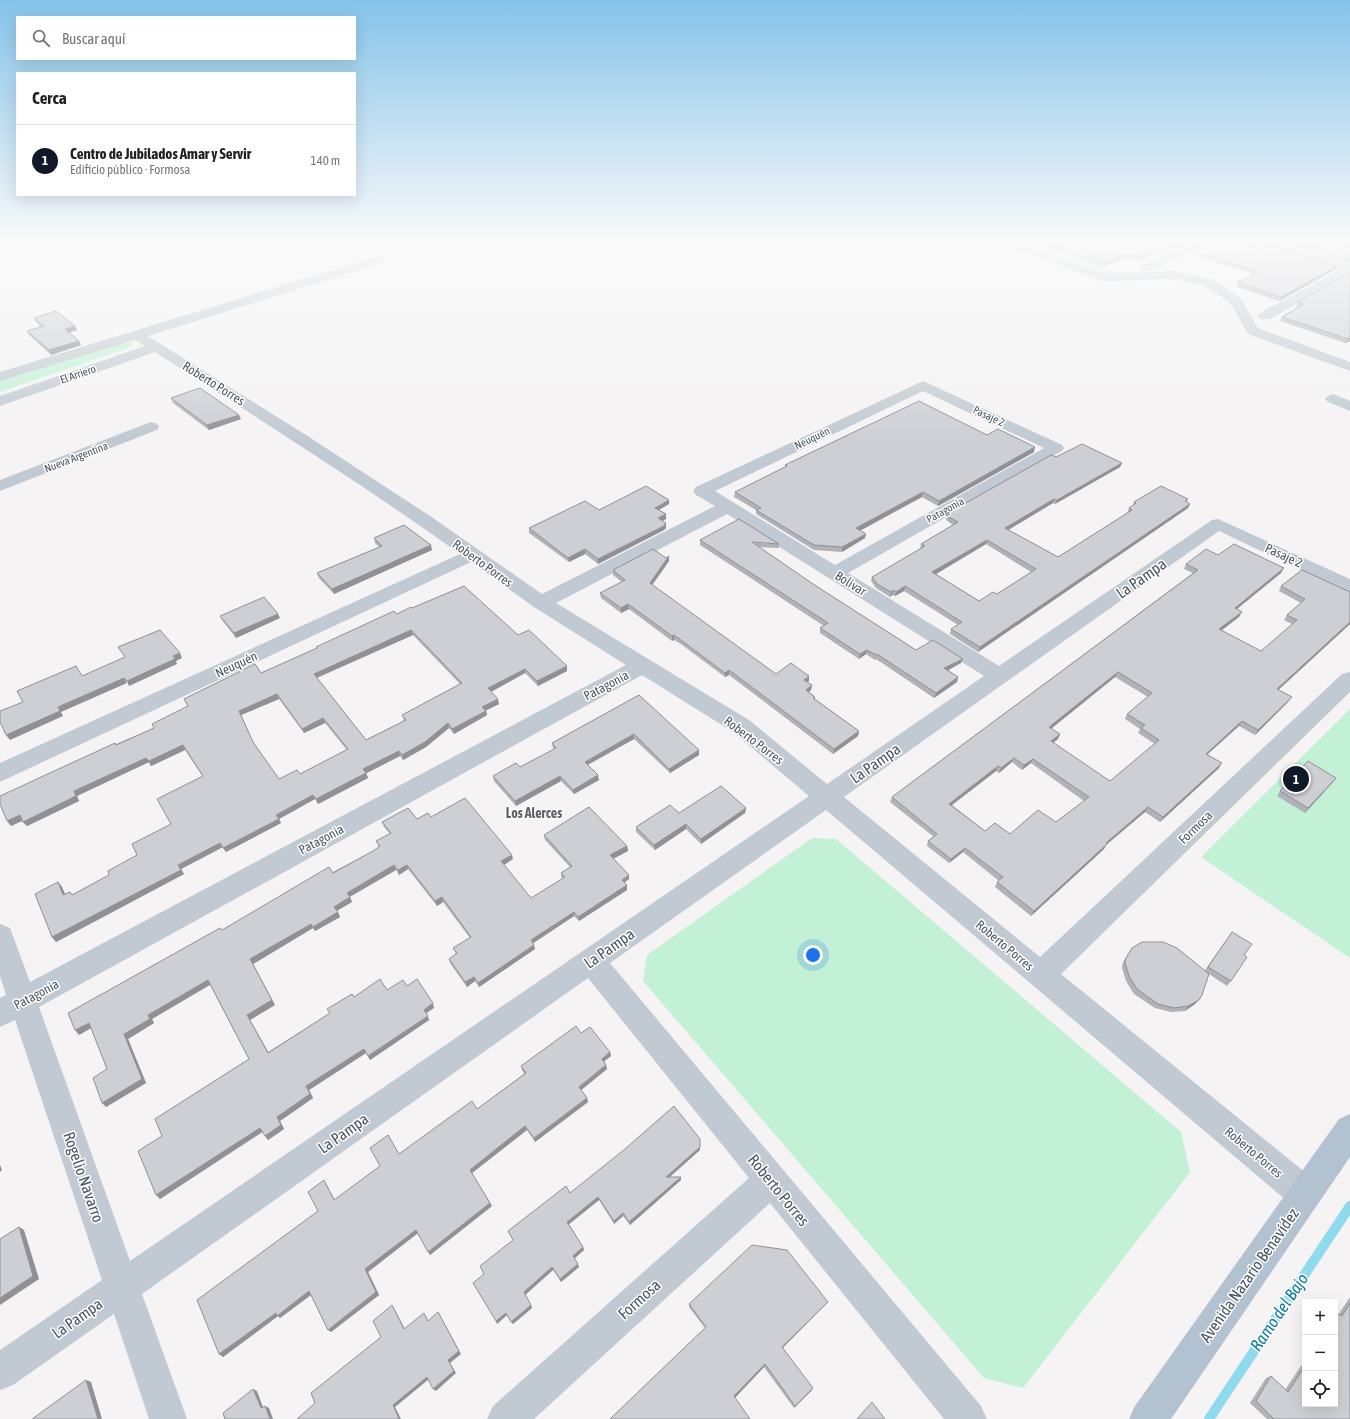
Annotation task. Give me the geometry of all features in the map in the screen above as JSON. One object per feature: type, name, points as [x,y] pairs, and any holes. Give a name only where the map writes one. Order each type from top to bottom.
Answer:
[{"type":"main road","name":"Avenida Nazario Benavídez","points":[[1148,1419],[1350,1130]]},
{"type":"street","points":[[0,377],[147,341],[243,307]]},
{"type":"street","points":[[1239,307],[1253,331],[1350,367]]},
{"type":"street","points":[[1265,316],[1281,307]]},
{"type":"street","name":"El Arriero","points":[[0,401],[147,341]]},
{"type":"street","name":"Roberto Porres","points":[[147,341],[307,442],[427,522],[541,603],[741,726],[1305,1194]]},
{"type":"street","name":"Neuquén","points":[[702,491],[923,384]]},
{"type":"street","name":"Pasaje 2","points":[[923,384],[1056,448]]},
{"type":"street","points":[[1333,399],[1350,406]]},
{"type":"street","name":"Nueva Argentina","points":[[0,486],[151,427]]},
{"type":"street","name":"Patagonia","points":[[834,573],[1056,448]]},
{"type":"street","name":"Bolivar","points":[[702,491],[1000,676]]},
{"type":"street","points":[[541,603],[727,507]]},
{"type":"street","name":"Pasaje 2","points":[[1218,524],[1350,586]]},
{"type":"street","name":"La Pampa","points":[[0,1372],[1218,524]]},
{"type":"street","name":"Neuquén","points":[[0,773],[472,555]]},
{"type":"street","name":"Patagonia","points":[[11,1007],[642,666]]},
{"type":"street","name":"Formosa","points":[[1041,975],[1350,679]]},
{"type":"street","name":"Rogelio Navarro","points":[[0,936],[11,1007],[122,1287],[168,1419]]},
{"type":"street","name":"Roberto Porres","points":[[591,961],[968,1419]]},
{"type":"street","name":"Formosa","points":[[506,1419],[771,1180]]},
{"type":"green space","points":[[134,342],[129,348],[0,392],[0,381],[119,344]]},
{"type":"green space","points":[[1350,709],[1350,958],[1201,857]]},
{"type":"green space","points":[[812,838],[836,839],[1181,1132],[1190,1172],[1023,1388],[984,1378],[643,981],[647,955]]},
{"type":"building","points":[[1299,307],[1350,307],[1350,338],[1348,339],[1282,317]]},
{"type":"building","points":[[56,311],[75,326],[65,329],[79,341],[49,350],[27,331],[44,326],[34,318]]},
{"type":"building","points":[[200,388],[239,415],[207,425],[171,398]]},
{"type":"building","points":[[919,401],[987,435],[998,429],[1035,447],[939,501],[923,492],[856,528],[866,534],[842,547],[814,545],[756,510],[761,508],[735,492],[787,466],[785,465]]},
{"type":"building","points":[[1082,444],[1122,463],[1057,500],[1054,499],[1005,528],[1058,557],[1132,510],[1129,508],[1136,503],[1134,502],[1161,486],[1188,499],[1185,501],[1190,504],[980,647],[951,629],[962,622],[905,586],[896,592],[893,590],[891,592],[877,584],[872,577],[925,546],[921,544],[958,522],[947,516],[948,513],[1051,455],[1056,457]],"holes":[[[987,540],[1036,569],[997,594],[993,592],[979,601],[932,572]]]},
{"type":"building","points":[[646,486],[669,500],[655,508],[666,514],[658,518],[666,523],[664,526],[598,559],[585,549],[568,558],[529,528],[585,501],[599,510]]},
{"type":"building","points":[[739,519],[779,544],[752,542],[813,584],[916,650],[933,640],[963,659],[944,668],[958,677],[936,693],[877,654],[876,655],[867,650],[860,654],[820,628],[828,623],[700,540]]},
{"type":"building","points":[[404,525],[431,545],[332,589],[317,573],[382,546],[374,538]]},
{"type":"building","points":[[1234,544],[1284,568],[1235,608],[1242,612],[1219,629],[1261,651],[1297,620],[1287,615],[1305,599],[1281,586],[1302,570],[1350,592],[1350,622],[1277,689],[1292,697],[1258,730],[1242,721],[1206,754],[1222,763],[1163,817],[1148,807],[1106,843],[1107,844],[1034,911],[997,882],[1003,877],[965,848],[951,859],[928,841],[937,834],[892,797],[1198,570],[1186,564],[1206,549],[1218,555]],"holes":[[[1118,672],[1152,693],[1127,714],[1145,725],[1141,728],[1159,740],[1110,781],[1051,741],[1060,734],[1049,727]],[[1014,758],[1024,765],[1033,759],[1089,797],[1056,822],[1038,810],[1010,834],[995,823],[985,831],[949,804],[998,766],[1001,768]]]},
{"type":"building","points":[[653,549],[666,558],[669,556],[650,583],[776,674],[791,663],[809,676],[804,680],[812,685],[806,690],[815,697],[813,698],[859,731],[834,749],[729,670],[725,673],[674,635],[672,636],[628,604],[621,608],[600,593],[625,580],[613,570]]},
{"type":"building","points":[[464,586],[518,635],[529,630],[567,666],[537,681],[525,669],[488,688],[498,699],[482,707],[486,711],[452,729],[448,723],[425,742],[402,755],[399,751],[363,769],[366,773],[316,799],[313,795],[276,815],[279,819],[223,848],[220,843],[178,865],[181,870],[52,937],[35,894],[58,882],[63,895],[70,892],[72,895],[109,875],[108,871],[137,855],[132,844],[171,824],[157,799],[203,776],[183,745],[149,761],[146,758],[74,791],[76,796],[23,822],[20,815],[7,821],[0,804],[0,796],[115,743],[116,745],[154,728],[152,724],[188,706],[184,699],[255,664],[261,673],[394,611],[397,614],[411,607],[412,608]],"holes":[[[411,630],[462,683],[402,715],[406,720],[366,740],[314,674]],[[277,694],[302,729],[323,718],[348,749],[300,774],[297,770],[279,779],[253,742],[239,711]]]},
{"type":"building","points":[[264,597],[278,614],[234,633],[220,616]]},
{"type":"building","points":[[160,630],[180,653],[173,656],[175,659],[127,681],[124,678],[58,707],[60,711],[6,735],[0,722],[0,711],[23,702],[17,691],[76,666],[82,676],[125,657],[118,647]]},
{"type":"building","points":[[639,695],[699,750],[669,769],[634,734],[585,762],[598,775],[573,790],[560,776],[515,801],[493,776],[516,763],[520,767],[556,748],[552,743]]},
{"type":"building","points":[[1308,761],[1336,778],[1308,808],[1280,791]]},
{"type":"building","points":[[721,786],[746,808],[701,839],[686,824],[654,845],[636,827],[670,805],[679,813]]},
{"type":"building","points":[[465,798],[512,855],[501,861],[531,898],[565,877],[561,873],[572,866],[544,835],[589,807],[627,846],[610,855],[629,875],[622,880],[627,885],[578,917],[574,912],[531,940],[534,945],[478,983],[474,977],[465,982],[449,959],[457,953],[453,948],[471,937],[442,897],[435,901],[407,865],[398,870],[394,865],[347,893],[350,897],[334,907],[338,912],[313,927],[311,924],[250,959],[272,1000],[247,1015],[268,1053],[330,1013],[327,1009],[352,994],[354,997],[380,979],[387,990],[403,980],[407,986],[417,979],[433,1003],[424,1010],[428,1016],[368,1056],[364,1049],[306,1086],[310,1094],[277,1117],[281,1125],[265,1136],[260,1128],[156,1195],[138,1151],[162,1136],[155,1119],[249,1059],[208,980],[148,1015],[150,1019],[124,1034],[142,1079],[102,1103],[93,1078],[107,1069],[89,1023],[75,1030],[68,1013],[220,928],[222,930],[329,867],[333,873],[373,851],[380,846],[376,841],[391,833],[382,822],[408,808],[417,819],[428,813],[431,817]]},
{"type":"building","points":[[1232,932],[1252,944],[1244,955],[1247,957],[1231,981],[1208,967]]},
{"type":"building","points":[[1142,942],[1163,942],[1177,948],[1209,974],[1199,1000],[1188,1006],[1174,1008],[1158,1004],[1137,989],[1129,976],[1125,963],[1126,958],[1132,948]]},
{"type":"building","points":[[576,1026],[581,1033],[590,1027],[610,1052],[602,1059],[606,1065],[579,1087],[587,1098],[534,1138],[525,1126],[470,1170],[490,1203],[428,1252],[416,1230],[365,1269],[376,1292],[328,1330],[309,1291],[277,1316],[276,1313],[219,1354],[197,1300],[318,1211],[308,1192],[324,1180],[334,1200],[380,1166],[370,1148],[388,1135],[399,1154],[472,1101],[477,1109],[526,1073],[521,1066]]},
{"type":"building","points":[[674,1106],[700,1139],[700,1147],[666,1177],[681,1177],[629,1222],[623,1213],[614,1221],[598,1197],[567,1222],[583,1247],[573,1256],[578,1264],[560,1279],[552,1267],[524,1292],[531,1305],[511,1322],[506,1313],[496,1321],[473,1283],[484,1274],[480,1266],[513,1240],[508,1231],[566,1186],[570,1193],[625,1149]]},
{"type":"building","points":[[19,1227],[33,1276],[0,1298],[0,1239]]},
{"type":"building","points":[[752,1245],[787,1250],[828,1302],[782,1347],[813,1388],[795,1406],[765,1364],[734,1396],[750,1419],[610,1419],[706,1327],[689,1304]]},
{"type":"building","points":[[1350,1303],[1350,1419],[1274,1419],[1256,1401],[1271,1376],[1288,1392],[1302,1371],[1302,1407],[1338,1407],[1338,1316],[1339,1314],[1342,1316]]},
{"type":"building","points":[[392,1305],[404,1329],[424,1313],[428,1321],[438,1312],[459,1351],[448,1360],[454,1371],[433,1389],[427,1377],[393,1405],[399,1419],[297,1419],[315,1403],[311,1393],[381,1337],[373,1321]]},
{"type":"building","points":[[86,1380],[98,1419],[32,1419]]},
{"type":"building","points":[[253,1389],[261,1408],[265,1406],[270,1419],[225,1419],[223,1413]]},
{"type":"building","points":[[872,1402],[885,1419],[857,1419]]},
{"type":"waterway","name":"Ramo del Bajo","points":[[1209,1419],[1350,1206]]},
{"type":"place","name":"Centro de Jubilados Amar y Servir","points":[[1296,779]]},
{"type":"district","name":"Los Alerces","points":[[534,813]]}]
